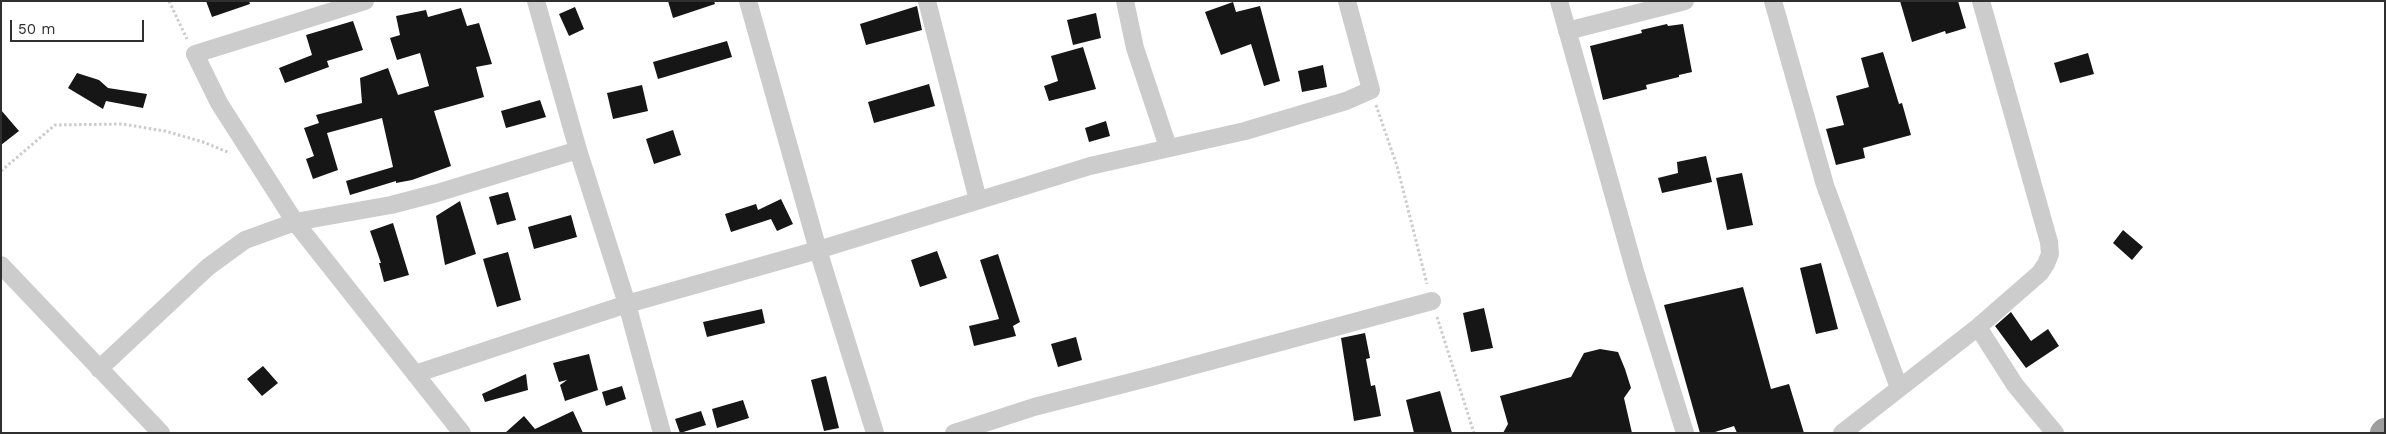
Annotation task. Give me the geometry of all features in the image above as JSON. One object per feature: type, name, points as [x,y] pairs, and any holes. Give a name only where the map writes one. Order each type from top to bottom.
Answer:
[{"type":"street","points":[[365,1],[195,54],[209,85],[256,164],[295,222],[462,433]]},
{"type":"street","points":[[536,1],[578,150],[627,304],[662,433]]},
{"type":"street","points":[[748,1],[818,250],[875,433]]},
{"type":"street","points":[[927,1],[978,200]]},
{"type":"street","points":[[1125,1],[1135,48],[1168,146]]},
{"type":"street","points":[[415,374],[627,304],[818,250],[1090,166],[1168,146],[1245,130],[1346,101],[1371,90],[1347,1]]},
{"type":"street","points":[[1559,1],[1636,275],[1685,433]]},
{"type":"street","points":[[1567,31],[1684,1]]},
{"type":"street","points":[[1773,1],[1825,186],[1899,388]]},
{"type":"street","points":[[1842,433],[1978,327],[2040,273],[2050,254],[2049,242],[1981,1]]},
{"type":"street","points":[[99,369],[208,267],[245,240],[295,222],[391,205],[437,193],[578,150]]},
{"type":"street","points":[[1,265],[161,433]]},
{"type":"street","points":[[954,433],[1034,407],[1432,301]]},
{"type":"street","points":[[1978,327],[2015,385],[2055,433]]},
{"type":"path","points":[[169,1],[195,54]]},
{"type":"path","points":[[1371,90],[1398,166],[1432,301],[1474,433]]},
{"type":"path","points":[[1,170],[55,125],[122,124],[165,131],[203,142],[256,164]]},
{"type":"building","points":[[206,1],[249,1],[250,4],[212,17]]},
{"type":"building","points":[[668,1],[714,1],[715,4],[673,18]]},
{"type":"building","points":[[1900,1],[1958,1],[1966,28],[1946,34],[1945,31],[1912,42]]},
{"type":"building","points":[[1233,2],[1236,12],[1260,6],[1280,81],[1264,86],[1251,44],[1221,55],[1205,12]]},
{"type":"building","points":[[917,6],[922,30],[866,45],[860,24]]},
{"type":"building","points":[[575,7],[584,29],[569,36],[559,14]]},
{"type":"building","points":[[461,8],[467,26],[479,23],[492,64],[476,67],[484,97],[434,111],[451,166],[412,180],[396,183],[396,181],[350,195],[346,181],[393,167],[382,118],[327,133],[338,170],[313,179],[306,159],[314,156],[304,128],[319,123],[316,115],[362,103],[360,78],[388,68],[398,95],[429,86],[420,53],[397,60],[390,38],[400,35],[396,16],[426,10],[428,17]]},
{"type":"building","points":[[1096,13],[1101,38],[1073,45],[1067,20]]},
{"type":"building","points":[[353,21],[363,50],[327,61],[329,67],[285,83],[279,68],[312,55],[306,35]]},
{"type":"building","points":[[1667,24],[1668,26],[1683,24],[1692,72],[1646,85],[1647,89],[1603,100],[1590,46],[1642,33],[1641,30]]},
{"type":"building","points":[[727,41],[732,57],[658,79],[653,62]]},
{"type":"building","points":[[1083,47],[1096,89],[1049,101],[1044,86],[1058,81],[1051,56]]},
{"type":"building","points":[[1883,52],[1899,104],[1902,103],[1911,135],[1863,148],[1865,158],[1836,165],[1826,129],[1844,125],[1836,96],[1869,87],[1861,58]]},
{"type":"building","points":[[2088,53],[2094,74],[2060,83],[2054,63]]},
{"type":"building","points":[[1323,65],[1327,87],[1302,92],[1298,71]]},
{"type":"building","points":[[77,73],[99,80],[108,88],[147,94],[143,108],[106,101],[103,109],[68,88]]},
{"type":"building","points":[[929,84],[935,106],[874,123],[868,102]]},
{"type":"building","points":[[642,85],[648,111],[613,119],[607,93]]},
{"type":"building","points":[[540,100],[546,117],[506,128],[501,111]]},
{"type":"building","points":[[1,110],[19,131],[1,145]]},
{"type":"building","points":[[1106,121],[1110,136],[1089,142],[1085,128]]},
{"type":"building","points":[[673,130],[681,155],[654,164],[646,139]]},
{"type":"building","points":[[1706,156],[1712,182],[1662,193],[1658,178],[1678,173],[1677,162]]},
{"type":"building","points":[[1742,173],[1753,225],[1727,230],[1716,178]]},
{"type":"building","points":[[508,192],[516,220],[497,225],[489,197]]},
{"type":"building","points":[[781,199],[793,224],[777,231],[771,219],[731,232],[725,214],[756,204],[758,210]]},
{"type":"building","points":[[460,201],[476,254],[445,265],[436,216]]},
{"type":"building","points":[[571,215],[577,237],[534,249],[528,227]]},
{"type":"building","points":[[393,223],[409,275],[384,282],[379,263],[381,263],[370,231]]},
{"type":"building","points":[[2123,230],[2143,247],[2132,260],[2113,243]]},
{"type":"building","points":[[937,251],[947,278],[920,287],[911,260]]},
{"type":"building","points":[[508,252],[521,300],[497,307],[483,259]]},
{"type":"building","points":[[998,254],[1020,322],[1013,326],[1016,336],[974,346],[969,326],[999,319],[980,260]]},
{"type":"building","points":[[1821,263],[1838,329],[1816,334],[1800,268]]},
{"type":"building","points":[[1743,287],[1771,389],[1789,384],[1804,433],[1737,433],[1734,426],[1712,433],[1700,433],[1664,305]]},
{"type":"building","points":[[1484,308],[1493,348],[1471,352],[1463,313]]},
{"type":"building","points":[[762,309],[765,323],[707,337],[703,322]]},
{"type":"building","points":[[2011,312],[2031,341],[2048,329],[2059,346],[2026,368],[1995,326]]},
{"type":"building","points":[[1365,333],[1370,358],[1366,359],[1371,386],[1375,385],[1381,416],[1354,421],[1341,338]]},
{"type":"building","points":[[1076,337],[1082,360],[1058,367],[1051,344]]},
{"type":"building","points":[[1600,349],[1618,352],[1625,369],[1631,388],[1624,398],[1632,433],[1503,433],[1508,424],[1500,396],[1571,377],[1584,353]]},
{"type":"building","points":[[589,354],[598,390],[565,401],[560,385],[567,380],[559,382],[553,363]]},
{"type":"building","points":[[263,366],[278,383],[262,396],[247,379]]},
{"type":"building","points":[[526,374],[528,390],[485,402],[482,394]]},
{"type":"building","points":[[826,376],[839,428],[824,431],[811,380]]},
{"type":"building","points":[[622,386],[626,399],[606,406],[602,392]]},
{"type":"building","points":[[1440,391],[1452,433],[1414,433],[1406,400]]},
{"type":"building","points":[[743,400],[749,418],[717,428],[712,409]]},
{"type":"building","points":[[573,411],[583,433],[505,433],[524,416],[535,429]]},
{"type":"building","points":[[701,411],[706,425],[680,433],[675,419]]}]
